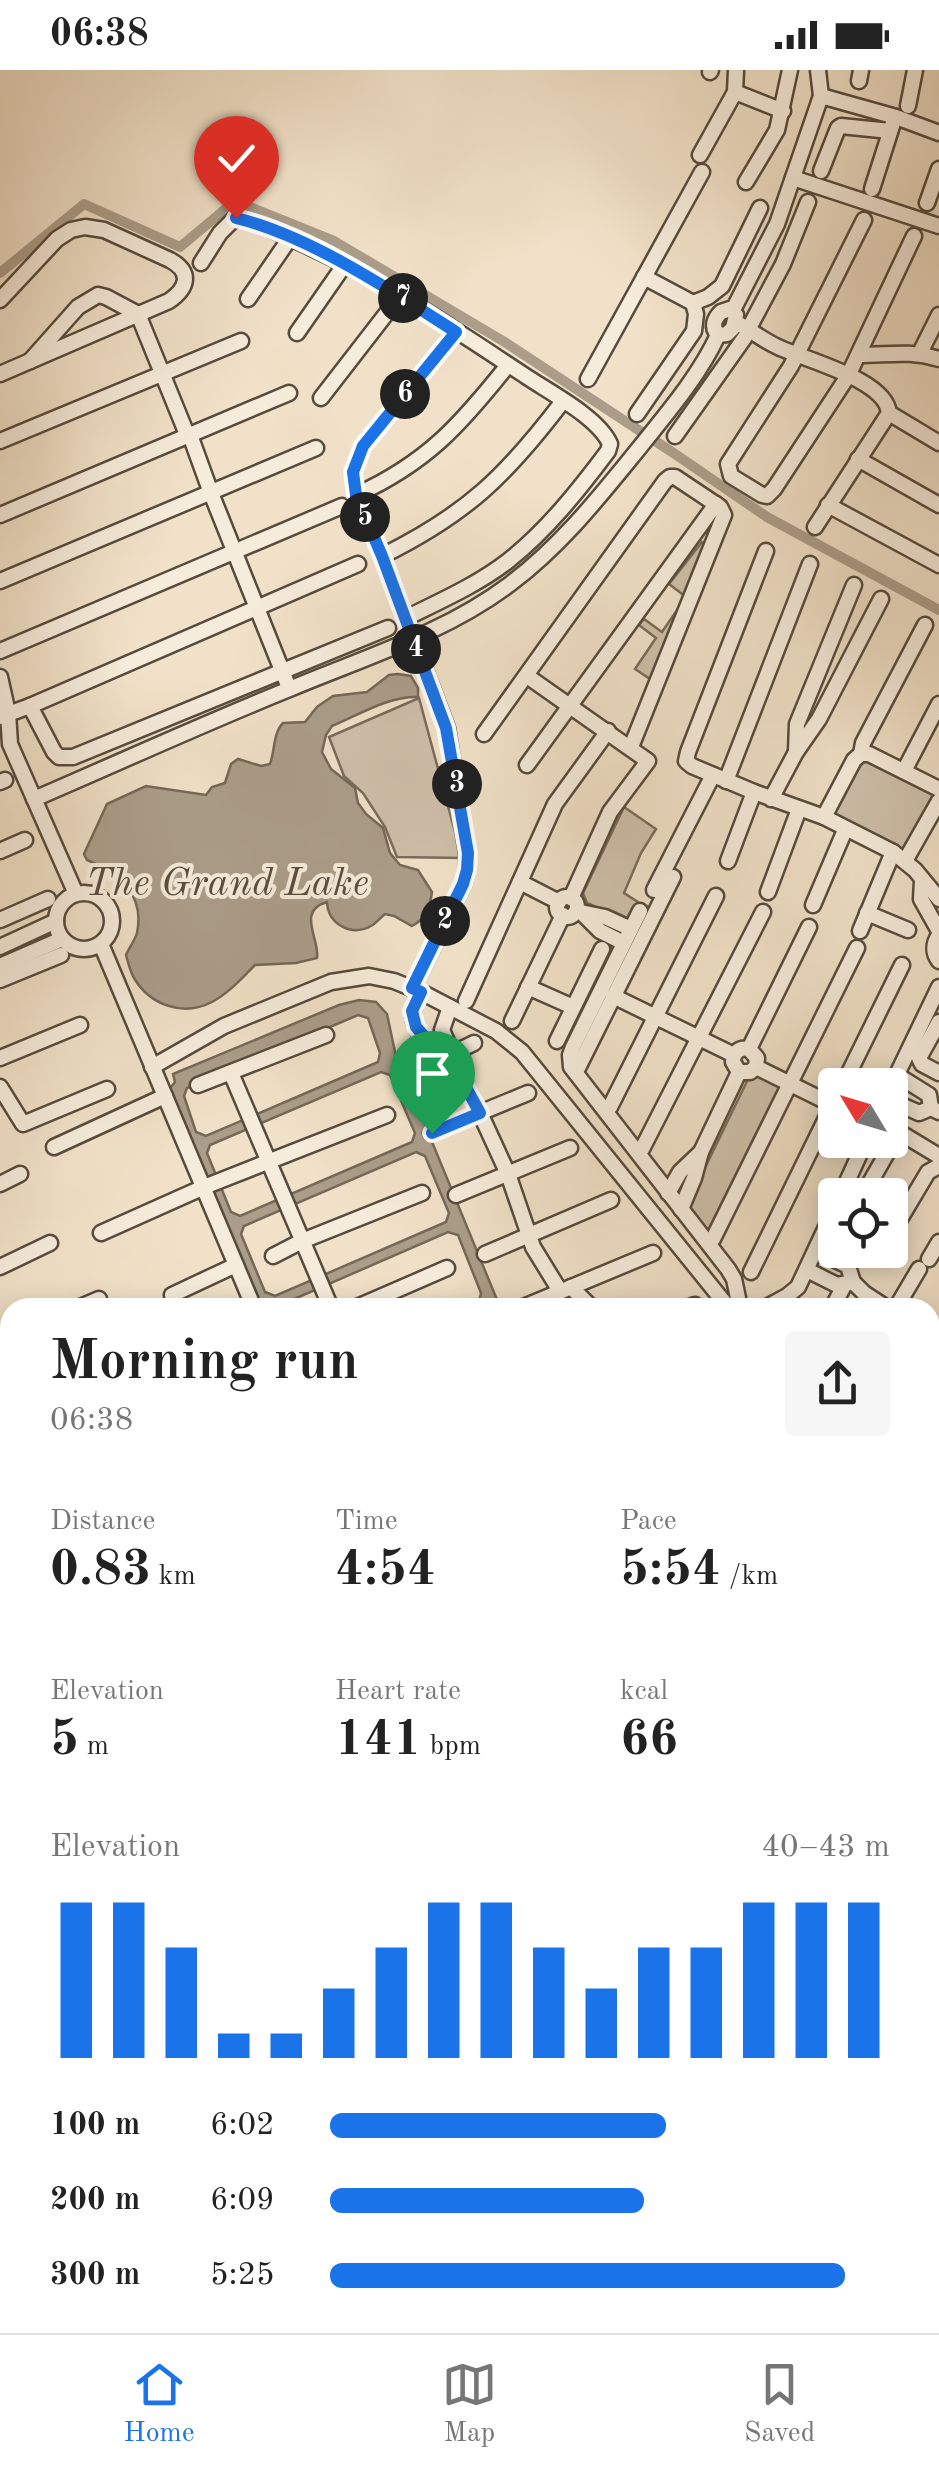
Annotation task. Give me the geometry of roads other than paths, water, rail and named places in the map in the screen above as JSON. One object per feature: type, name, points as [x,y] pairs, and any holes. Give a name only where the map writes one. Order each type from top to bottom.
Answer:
[{"type":"street","points":[[700,155],[734,92],[736,70]]},
{"type":"street","points":[[746,182],[778,130],[790,70]]},
{"type":"street","points":[[675,436],[734,326],[767,246],[821,96],[818,70]]},
{"type":"street","points":[[908,106],[915,70]]},
{"type":"street","points":[[734,92],[783,111]]},
{"type":"street","points":[[821,96],[893,124],[939,133]]},
{"type":"street","points":[[821,172],[838,128],[893,124]]},
{"type":"street","points":[[872,189],[893,124]]},
{"type":"street","points":[[927,204],[939,169]]},
{"type":"street","points":[[588,379],[702,172]]},
{"type":"street","points":[[792,178],[939,226]]},
{"type":"street","points":[[34,799],[289,688],[413,639],[450,622],[510,585],[574,527],[676,402],[783,264],[808,202]]},
{"type":"street","points":[[638,414],[690,339],[697,306],[722,286],[760,208]]},
{"type":"street","points":[[200,263],[220,233],[236,218],[290,238],[346,264],[400,296],[605,432],[610,444],[608,452],[552,522],[507,562],[406,618]]},
{"type":"street","points":[[864,220],[796,355],[728,464],[731,476],[762,496],[774,489],[848,376],[914,236]]},
{"type":"street","points":[[0,300],[57,238],[86,227],[104,230],[137,245],[178,265],[184,272],[181,293],[169,301],[0,374]]},
{"type":"street","points":[[248,299],[290,238]]},
{"type":"street","points":[[297,334],[346,264]]},
{"type":"street","points":[[644,276],[734,326],[879,392],[889,413],[939,442]]},
{"type":"street","points":[[321,398],[400,296]]},
{"type":"street","points":[[30,361],[88,300],[106,297],[138,314],[289,688]]},
{"type":"street","points":[[920,353],[939,314]]},
{"type":"street","points":[[450,1059],[423,1037],[412,1011],[467,870],[468,853],[451,745],[406,618],[356,495],[353,472],[363,446],[456,332]]},
{"type":"street","points":[[2,435],[241,342]]},
{"type":"street","points":[[859,356],[904,352],[939,359]]},
{"type":"street","points":[[356,495],[401,472],[445,438],[508,365]]},
{"type":"street","points":[[0,516],[290,393]]},
{"type":"street","points":[[382,556],[449,519],[493,484],[563,401]]},
{"type":"street","points":[[815,527],[889,413]]},
{"type":"street","points":[[0,581],[316,448]]},
{"type":"street","points":[[858,459],[939,505]]},
{"type":"street","points":[[484,734],[672,476],[716,504],[723,510],[723,518],[631,747]]},
{"type":"street","points":[[527,765],[716,504]]},
{"type":"street","points":[[828,505],[938,561]]},
{"type":"street","points":[[0,652],[342,506]]},
{"type":"street","points":[[766,551],[686,761],[754,792],[824,817],[899,857],[939,899]]},
{"type":"street","points":[[4,715],[358,564]]},
{"type":"street","points":[[654,890],[720,778],[810,564]]},
{"type":"street","points":[[796,752],[797,724],[854,585]]},
{"type":"street","points":[[770,798],[819,719],[881,599]]},
{"type":"street","points":[[824,817],[861,754],[925,626]]},
{"type":"street","points":[[30,706],[49,744],[66,758],[388,628]]},
{"type":"street","points":[[512,1021],[570,908],[610,812],[648,762],[526,676]]},
{"type":"street","points":[[0,677],[10,744],[76,894]]},
{"type":"street","points":[[904,772],[939,704]]},
{"type":"street","points":[[466,1001],[556,801],[608,731]]},
{"type":"street","points":[[861,754],[939,789]]},
{"type":"street","points":[[728,861],[754,792]]},
{"type":"street","points":[[860,932],[899,857],[939,801]]},
{"type":"street","points":[[768,892],[799,809]]},
{"type":"street","points":[[813,905],[845,830]]},
{"type":"street","points":[[0,852],[25,840]]},
{"type":"street","points":[[578,1068],[673,877]]},
{"type":"street","points":[[922,881],[921,898],[939,933],[934,946],[939,962]]},
{"type":"street","points":[[520,882],[570,908],[600,931],[628,936]]},
{"type":"street","points":[[76,894],[97,896],[110,908],[112,926],[101,944],[87,950],[77,949],[62,939],[56,921],[62,904],[76,894]]},
{"type":"street","points":[[610,1107],[716,896]]},
{"type":"street","points":[[0,920],[48,899]]},
{"type":"street","points":[[640,911],[573,1047],[570,1062],[576,1075],[728,1268],[734,1279],[732,1298]]},
{"type":"street","points":[[642,1149],[763,912]]},
{"type":"street","points":[[867,913],[908,930]]},
{"type":"street","points":[[0,947],[56,921]]},
{"type":"street","points":[[750,1049],[809,927]]},
{"type":"street","points":[[0,966],[62,939]]},
{"type":"street","points":[[101,944],[152,1067],[210,1184],[250,1298]]},
{"type":"street","points":[[713,1239],[858,948]]},
{"type":"street","points":[[556,1041],[602,949]]},
{"type":"street","points":[[0,980],[61,955]]},
{"type":"street","points":[[850,1068],[902,965]]},
{"type":"street","points":[[152,1067],[224,1026],[349,977],[369,976],[417,990],[507,1038],[522,1052],[727,1298]]},
{"type":"street","points":[[528,987],[573,1008]]},
{"type":"street","points":[[901,1068],[939,988]]},
{"type":"street","points":[[613,996],[734,1055]]},
{"type":"street","points":[[450,1007],[442,1030],[450,1059],[508,1174],[528,1235],[561,1295],[653,1253]]},
{"type":"street","points":[[939,1022],[919,1058],[939,1073]]},
{"type":"street","points":[[0,1058],[80,1025]]},
{"type":"street","points":[[198,1086],[326,1034]]},
{"type":"street","points":[[413,1073],[450,1059],[474,1043]]},
{"type":"street","points":[[741,1049],[750,1049],[756,1054],[756,1066],[747,1073],[739,1072],[734,1066],[734,1055],[741,1049]]},
{"type":"street","points":[[756,1066],[818,1096]]},
{"type":"street","points":[[230,1072],[327,1298]]},
{"type":"street","points":[[681,1210],[696,1174],[700,1152],[739,1072]]},
{"type":"street","points":[[908,1087],[930,1094],[935,1110],[920,1112],[908,1107]]},
{"type":"street","points":[[1,1092],[20,1122],[27,1124],[108,1089]]},
{"type":"street","points":[[432,1133],[528,1093]]},
{"type":"street","points":[[54,1146],[166,1096]]},
{"type":"street","points":[[100,1232],[210,1184],[388,1115]]},
{"type":"street","points":[[872,1178],[898,1132],[938,1161],[908,1206]]},
{"type":"street","points":[[751,1272],[818,1136]]},
{"type":"street","points":[[456,1195],[570,1148]]},
{"type":"street","points":[[668,1193],[680,1172],[700,1152]]},
{"type":"street","points":[[0,1184],[20,1174]]},
{"type":"street","points":[[273,1256],[422,1194]]},
{"type":"street","points":[[485,1254],[611,1200]]},
{"type":"street","points":[[902,1298],[939,1242]]},
{"type":"street","points":[[0,1267],[50,1243]]},
{"type":"street","points":[[784,1298],[798,1287],[818,1246]]},
{"type":"street","points":[[816,1251],[848,1266],[849,1283],[839,1298]]},
{"type":"street","points":[[172,1296],[236,1266]]},
{"type":"street","points":[[378,1298],[447,1268]]},
{"type":"street","points":[[807,1270],[837,1285],[849,1283],[872,1298]]},
{"type":"water","name":"The Grand Lake","points":[[389,675],[411,676],[418,697],[385,703],[332,726],[322,752],[331,769],[355,788],[358,803],[366,814],[383,828],[390,853],[400,865],[418,870],[432,892],[424,916],[412,926],[385,914],[371,926],[349,929],[331,917],[327,902],[318,906],[311,919],[317,958],[255,965],[224,994],[201,1006],[168,1006],[149,995],[134,978],[126,955],[137,933],[133,896],[119,879],[87,860],[84,854],[107,804],[146,786],[206,795],[212,787],[225,783],[231,764],[238,759],[261,766],[270,764],[283,723],[305,722],[333,696],[367,692]]},
{"type":"water","points":[[359,1000],[376,1002],[387,1014],[395,1052],[496,1298],[480,1298],[458,1235],[448,1232],[297,1298],[254,1298],[167,1092],[175,1082],[173,1074],[339,1005]],"holes":[[[358,1015],[368,1018],[380,1053],[378,1062],[206,1136],[196,1132],[184,1096],[187,1088]],[[381,1072],[390,1075],[415,1133],[412,1142],[240,1216],[231,1212],[207,1153],[210,1145]],[[416,1152],[425,1156],[449,1213],[446,1222],[275,1296],[265,1292],[241,1234],[244,1226]]]},
{"type":"waterway","points":[[0,273],[84,204],[180,247],[235,201],[334,241],[503,341],[767,517],[939,610]]}]
